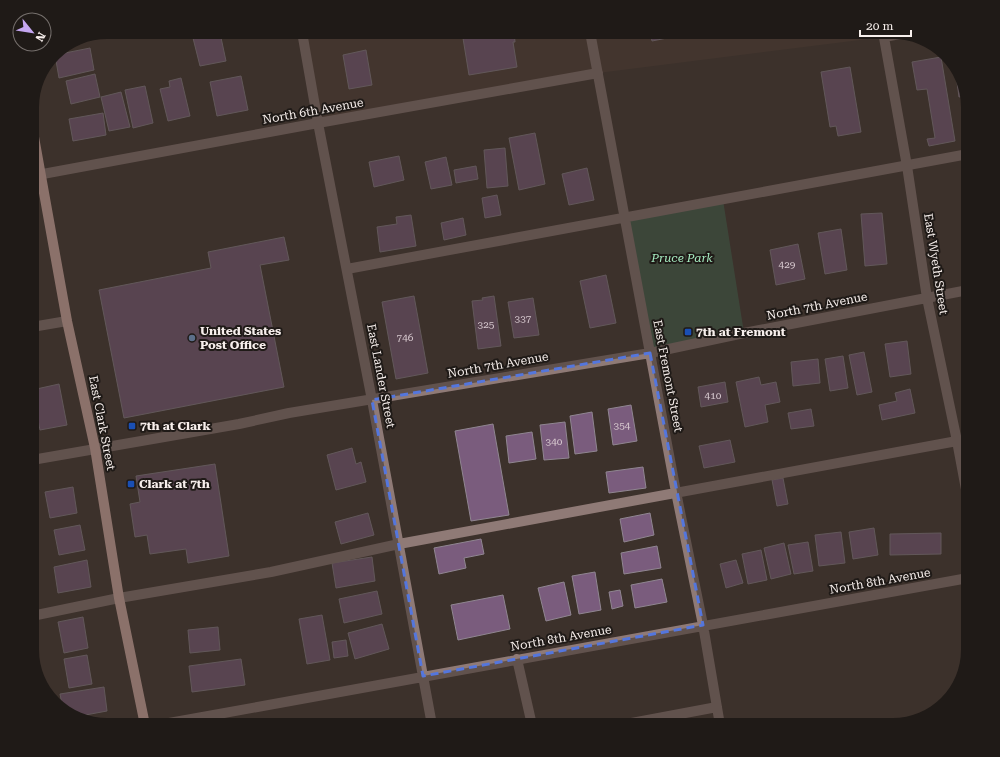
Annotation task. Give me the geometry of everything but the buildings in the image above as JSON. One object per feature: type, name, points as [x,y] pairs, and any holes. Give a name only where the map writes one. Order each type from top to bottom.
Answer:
[{"type":"main road","name":"East Clark Street","points":[[39,185],[95,448],[119,598],[144,718]]},
{"type":"street","name":"East Lander Street","points":[[303,39],[431,718]]},
{"type":"street","name":"East Fremont Street","points":[[591,39],[676,492],[703,626],[719,718]]},
{"type":"street","name":"East Wyeth Street","points":[[884,39],[907,166],[927,298],[961,462]]},
{"type":"street","name":"North 6th Avenue","points":[[39,175],[318,123],[598,74]]},
{"type":"street","points":[[347,269],[961,155]]},
{"type":"street","name":"North 7th Avenue","points":[[39,459],[239,424],[289,413],[650,353],[744,333],[961,291]]},
{"type":"street","points":[[39,326],[67,321]]},
{"type":"street","points":[[39,615],[119,598],[270,572],[399,544],[957,441]]},
{"type":"street","name":"North 8th Avenue","points":[[196,718],[961,579]]},
{"type":"street","points":[[517,659],[530,718]]},
{"type":"street","points":[[658,718],[717,707]]},
{"type":"highlighted area","points":[[650,353],[703,625],[423,676],[372,400]]},
{"type":"shaded area","points":[[302,39],[868,39],[598,73],[318,123]]},
{"type":"green space","name":"Pruce Park","points":[[723,200],[744,333],[650,353],[624,218]]},
{"type":"place","name":"7th at Fremont","points":[[688,332]]},
{"type":"place","name":"United States Post Office","points":[[192,338]]},
{"type":"place","name":"7th at Clark","points":[[132,426]]},
{"type":"place","name":"Clark at 7th","points":[[131,484]]}]
